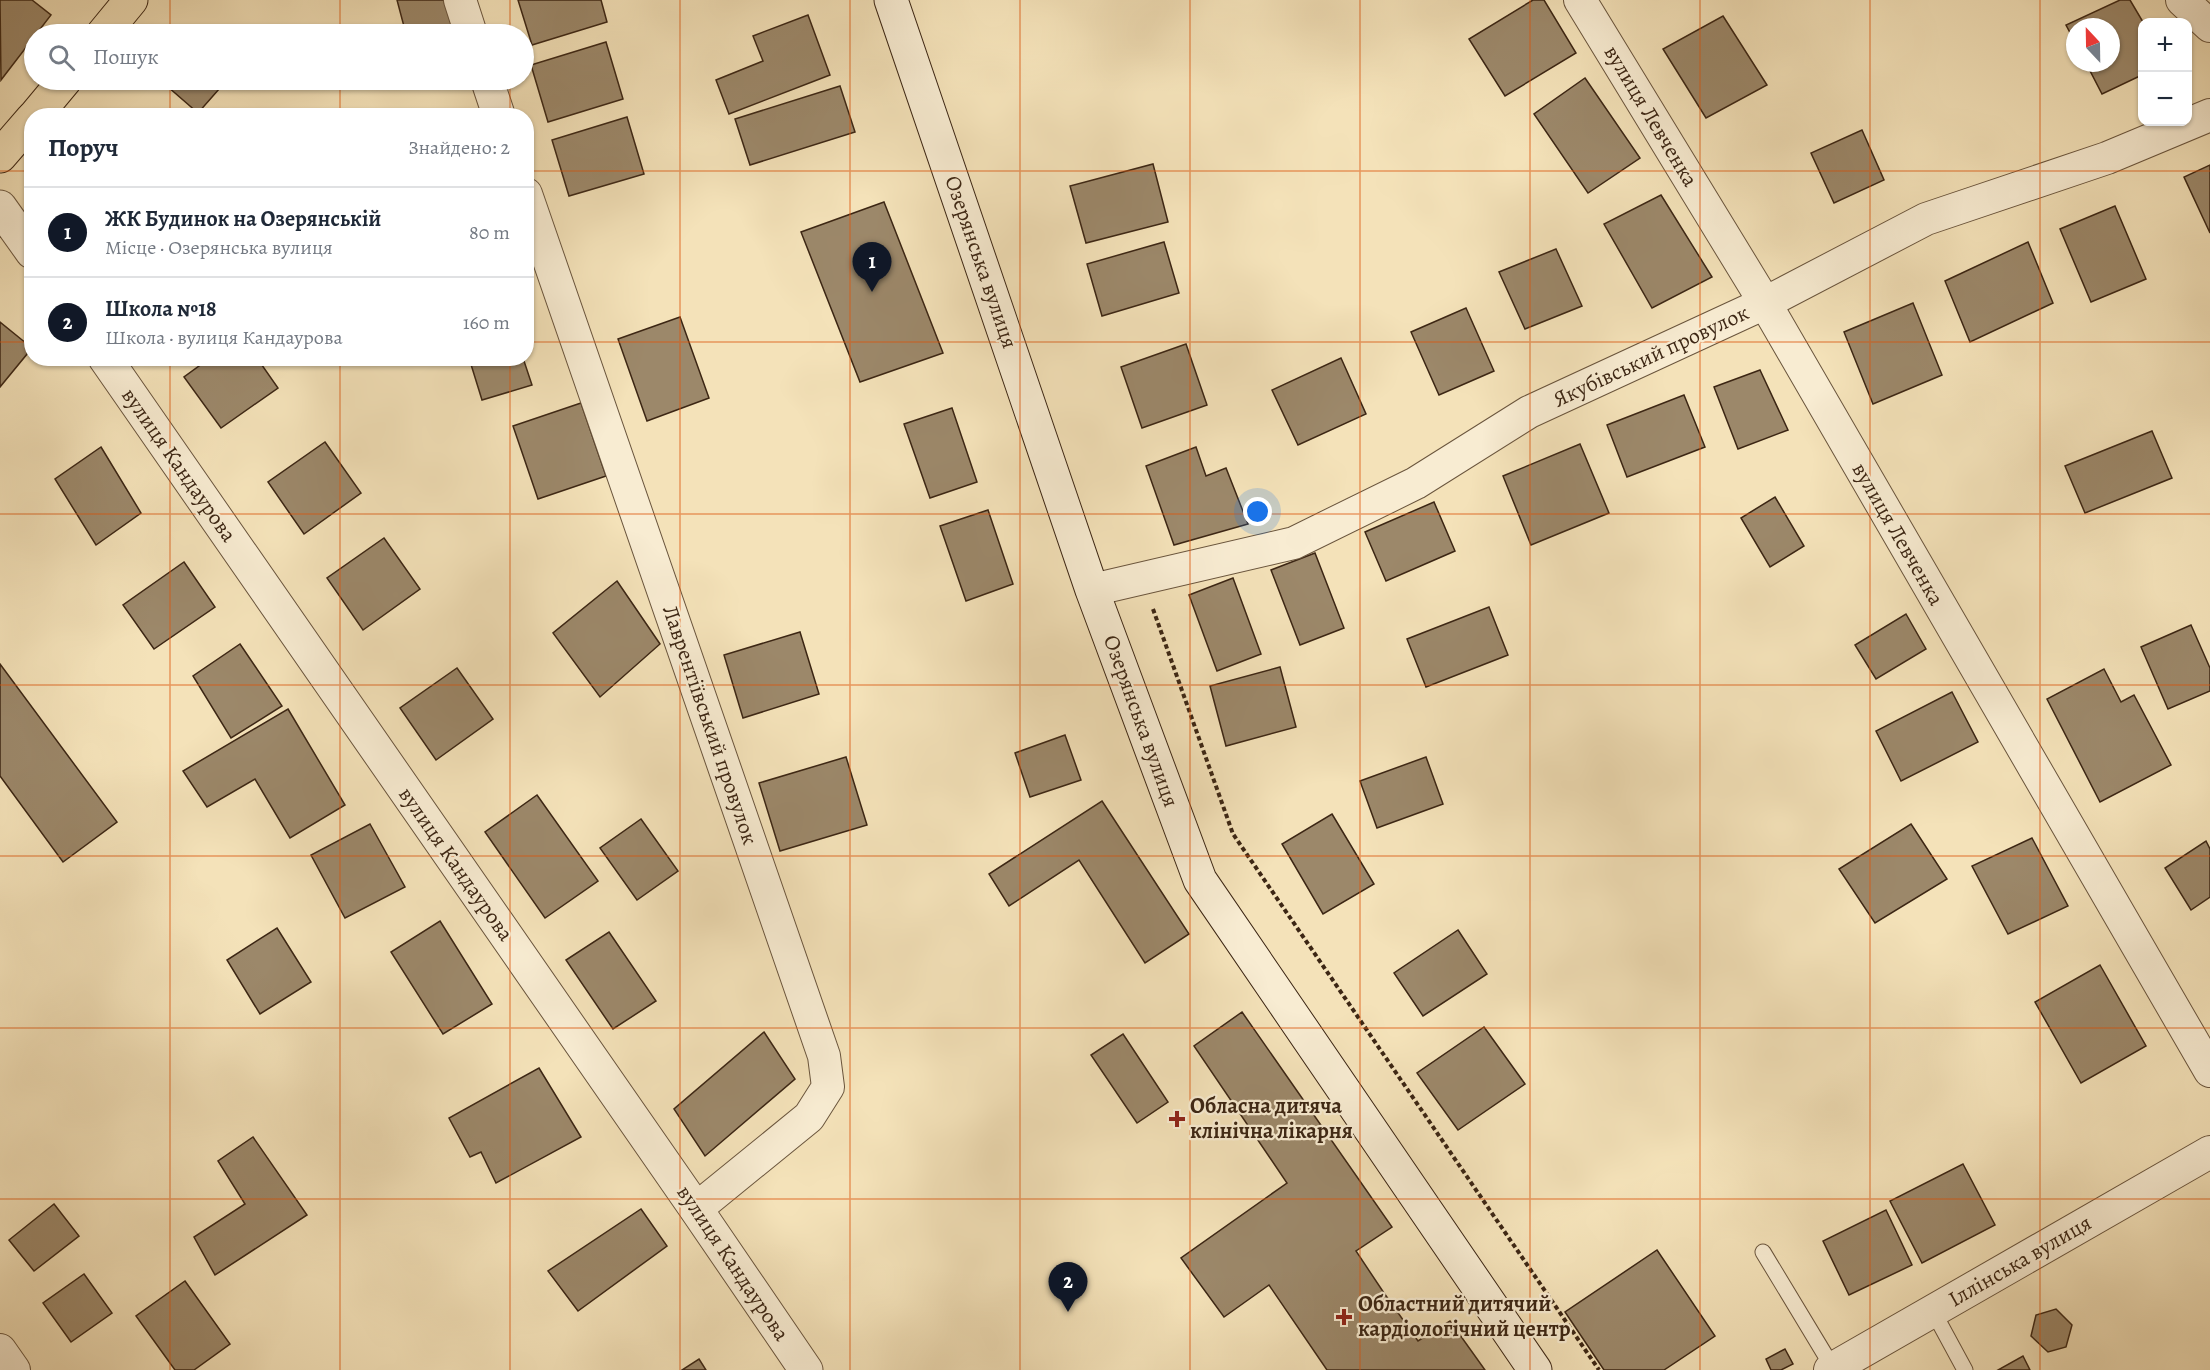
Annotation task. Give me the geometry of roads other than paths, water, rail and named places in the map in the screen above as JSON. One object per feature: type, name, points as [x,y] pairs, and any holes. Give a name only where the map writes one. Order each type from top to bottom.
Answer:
[{"type":"main road","points":[[111,24],[131,0]]},
{"type":"main road","name":"Озерянська вулиця","points":[[891,0],[1092,590],[1200,880],[1535,1370]]},
{"type":"main road","points":[[42,108],[57,90]]},
{"type":"main road","points":[[0,156],[24,128]]},
{"type":"main road","points":[[0,207],[24,241]]},
{"type":"main road","name":"вулиця Кандаурова","points":[[111,366],[806,1370]]},
{"type":"street","points":[[460,0],[468,24]]},
{"type":"street","name":"вулиця Левченка","points":[[1580,0],[1765,303],[2210,1071]]},
{"type":"street","points":[[2182,0],[2210,26]]},
{"type":"street","points":[[490,90],[496,108]]},
{"type":"street","name":"Якубівський провулок","points":[[1092,590],[1294,543],[1416,483],[1529,412],[1765,303],[1926,219],[2107,158],[2210,115]]},
{"type":"street","name":"Лаврентіївський провулок","points":[[534,217],[824,1056],[828,1087],[809,1117],[696,1209]]},
{"type":"street","name":"Іллінська вулиця","points":[[1831,1369],[2210,1152]]},
{"type":"street","points":[[0,1350],[14,1370]]},
{"type":"lane","points":[[1762,1252],[1831,1369]]},
{"type":"lane","points":[[1933,1311],[1965,1370]]},
{"type":"place","name":"ЖК Будинок на Озерянській","points":[[872,292]]},
{"type":"place","name":"Обласна дитяча клінічна лікарня","points":[[1177,1119]]},
{"type":"place","name":"Школа №18","points":[[1068,1312]]},
{"type":"place","name":"Областний дитячий кардіологічний центр","points":[[1344,1317]]}]
